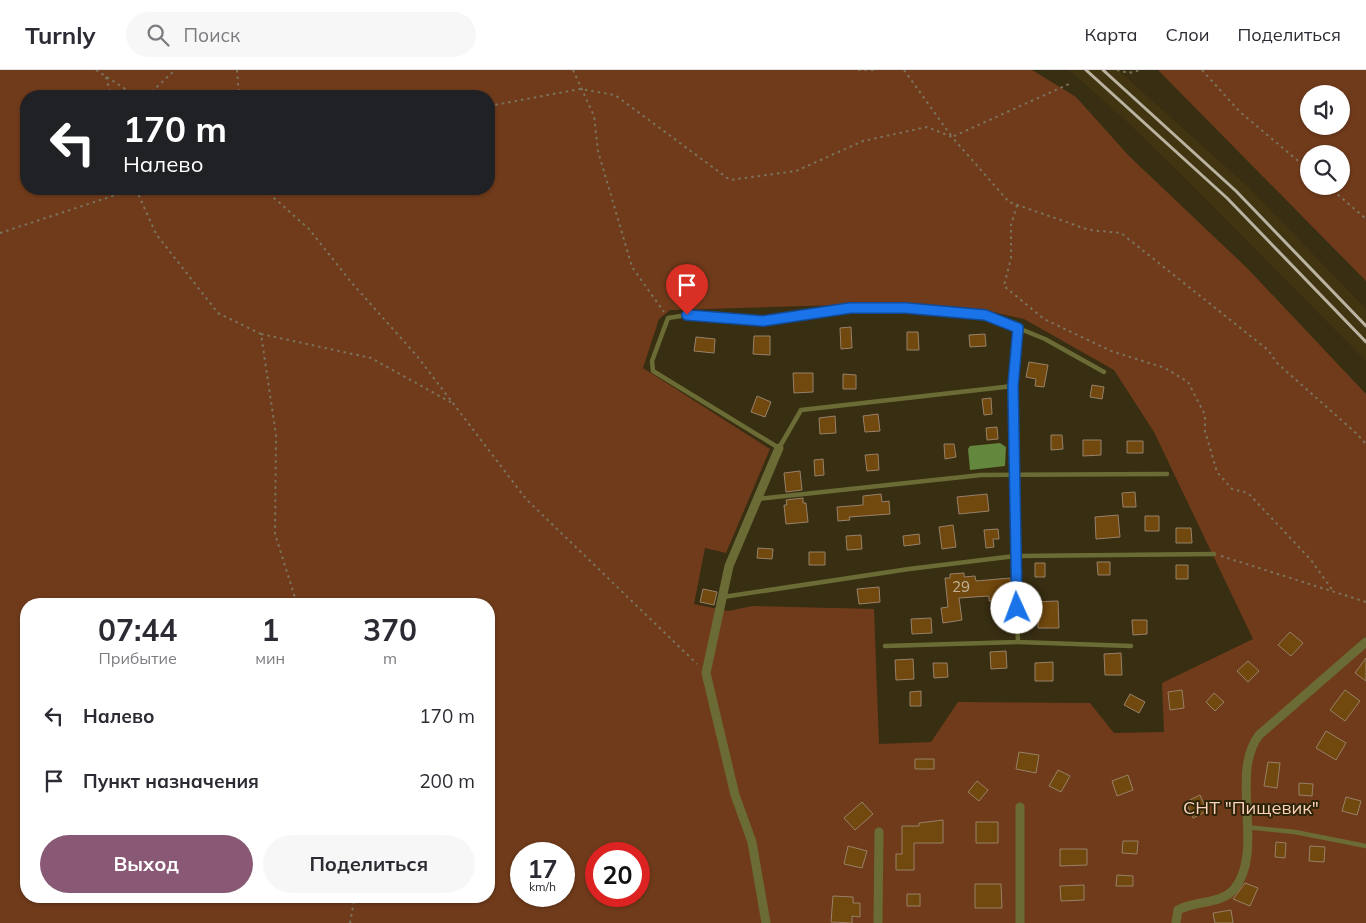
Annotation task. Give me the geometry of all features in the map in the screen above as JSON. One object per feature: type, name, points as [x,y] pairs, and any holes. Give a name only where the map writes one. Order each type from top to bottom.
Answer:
[{"type":"street","points":[[766,923],[752,842],[735,795],[706,673],[729,566],[779,448]]},
{"type":"street","points":[[1176,923],[1178,910],[1188,905],[1222,898],[1235,888],[1245,865],[1248,841],[1246,828],[1248,773],[1252,744],[1259,735],[1366,642]]},
{"type":"street","points":[[1020,807],[1020,923]]},
{"type":"street","points":[[878,923],[879,832]]},
{"type":"lane","points":[[1013,386],[801,410],[779,448],[653,371],[652,361],[668,318],[687,315],[763,321],[850,308],[906,308],[985,315],[1045,339],[1104,372]]},
{"type":"lane","points":[[1018,328],[1013,386],[1013,474],[1018,642]]},
{"type":"lane","points":[[758,499],[981,475],[1168,474]]},
{"type":"lane","points":[[723,597],[909,569],[1015,556],[1214,554]]},
{"type":"lane","points":[[885,646],[1018,642],[1131,646]]},
{"type":"lane","points":[[1246,828],[1295,832],[1366,846]]},
{"type":"path","points":[[96,70],[127,90]]},
{"type":"path","points":[[153,90],[175,70]]},
{"type":"path","points":[[237,70],[239,90]]},
{"type":"path","points":[[573,70],[580,89],[594,116],[598,150],[632,267],[668,318]]},
{"type":"path","points":[[858,70],[877,70]]},
{"type":"path","points":[[904,70],[952,137],[1010,202],[1089,230],[1121,233],[1268,350],[1277,363],[1366,444]]},
{"type":"path","points":[[1117,70],[1129,73],[1140,70]]},
{"type":"path","points":[[1202,70],[1240,112],[1300,162]]},
{"type":"path","points":[[106,76],[110,90]]},
{"type":"path","points":[[495,105],[580,89],[615,94],[730,180],[796,171],[863,141],[927,126],[952,137],[1070,84]]},
{"type":"path","points":[[0,233],[117,195]]},
{"type":"path","points":[[138,195],[156,234],[218,313],[261,334],[371,358],[453,404]]},
{"type":"path","points":[[271,195],[309,229],[417,356],[526,499],[667,632],[706,673]]},
{"type":"path","points":[[1338,195],[1366,219]]},
{"type":"path","points":[[1017,205],[1012,225],[1011,258],[1004,286],[1044,319],[1111,351],[1165,368],[1188,382],[1205,415],[1205,430],[1217,472],[1232,489],[1248,493],[1311,560],[1333,592]]},
{"type":"path","points":[[261,334],[276,435],[275,534],[295,598]]},
{"type":"path","points":[[1214,554],[1366,602]]},
{"type":"path","points":[[350,923],[354,903]]},
{"type":"shaded area","points":[[1069,70],[1118,70],[1248,187],[1366,309],[1366,361],[1189,182],[1121,116]]},
{"type":"shaded area","points":[[1000,443],[1006,447],[1005,466],[970,470],[968,449],[970,446]]},
{"type":"green space","name":"СНТ \"Пищевик\"","points":[[0,70],[1032,70],[1076,97],[1129,156],[1247,268],[1366,394],[1366,923],[0,923]],"holes":[[[913,303],[980,309],[1024,319],[1114,370],[1154,432],[1253,639],[1162,683],[1164,732],[1114,733],[1090,703],[958,702],[931,742],[879,744],[874,609],[753,606],[728,611],[694,604],[705,548],[726,553],[770,449],[643,368],[659,319],[670,310]]]},
{"type":"green space","points":[[1158,70],[1366,70],[1366,281]]},
{"type":"building","points":[[851,327],[852,348],[841,349],[840,328]]},
{"type":"building","points":[[907,332],[918,332],[919,350],[907,350]]},
{"type":"building","points":[[985,334],[986,346],[970,347],[969,335]]},
{"type":"building","points":[[754,336],[770,336],[770,355],[753,354]]},
{"type":"building","points":[[696,337],[715,339],[714,353],[694,351]]},
{"type":"building","points":[[1029,362],[1048,365],[1044,387],[1035,386],[1036,379],[1026,377]]},
{"type":"building","points":[[793,373],[813,373],[813,392],[794,393]]},
{"type":"building","points":[[843,374],[856,375],[856,389],[843,389]]},
{"type":"building","points":[[1092,385],[1104,387],[1102,399],[1090,397]]},
{"type":"building","points":[[757,396],[771,402],[765,417],[751,412]]},
{"type":"building","points":[[991,398],[992,414],[984,415],[982,399]]},
{"type":"building","points":[[878,414],[880,431],[865,432],[863,416]]},
{"type":"building","points":[[835,416],[836,433],[820,434],[819,418]]},
{"type":"building","points":[[997,427],[998,439],[987,440],[986,428]]},
{"type":"building","points":[[1051,435],[1062,435],[1063,449],[1051,450]]},
{"type":"building","points":[[1083,440],[1101,440],[1101,455],[1083,456]]},
{"type":"building","points":[[1127,441],[1143,441],[1143,453],[1127,453]]},
{"type":"building","points":[[944,444],[954,444],[956,457],[945,459]]},
{"type":"building","points":[[878,454],[879,470],[867,471],[865,455]]},
{"type":"building","points":[[823,459],[824,475],[815,476],[814,460]]},
{"type":"building","points":[[800,471],[802,490],[786,492],[784,473]]},
{"type":"building","points":[[1135,492],[1136,507],[1123,507],[1122,493]]},
{"type":"building","points":[[881,494],[882,502],[889,501],[890,514],[849,517],[850,520],[838,521],[837,507],[863,505],[863,496]]},
{"type":"building","points":[[987,494],[989,511],[959,514],[957,497]]},
{"type":"building","points":[[803,498],[803,503],[806,503],[808,522],[786,524],[784,505],[787,505],[786,500]]},
{"type":"building","points":[[1118,515],[1120,537],[1096,539],[1095,517]]},
{"type":"building","points":[[1145,516],[1159,516],[1159,531],[1145,531]]},
{"type":"building","points":[[953,525],[956,547],[942,549],[939,527]]},
{"type":"building","points":[[1176,528],[1191,528],[1192,543],[1176,543]]},
{"type":"building","points":[[998,529],[999,539],[993,539],[994,547],[986,548],[984,530]]},
{"type":"building","points":[[919,534],[920,544],[904,546],[903,536]]},
{"type":"building","points":[[861,535],[862,549],[847,550],[846,536]]},
{"type":"building","points":[[758,548],[773,549],[772,559],[757,558]]},
{"type":"building","points":[[809,552],[825,552],[825,565],[809,565]]},
{"type":"building","points":[[1097,562],[1110,562],[1110,575],[1098,575]]},
{"type":"building","points":[[1035,563],[1045,563],[1045,577],[1035,577]]},
{"type":"building","points":[[1176,565],[1188,565],[1188,579],[1176,579]]},
{"type":"building","points":[[964,573],[964,577],[975,576],[976,581],[1010,578],[1012,599],[989,601],[989,596],[959,598],[962,620],[943,623],[941,608],[948,607],[945,578],[950,578],[950,574]]},
{"type":"building","points":[[879,587],[880,602],[859,604],[857,589]]},
{"type":"building","points":[[703,589],[717,592],[714,605],[700,602]]},
{"type":"building","points":[[1058,601],[1059,628],[1038,628],[1038,613],[1028,613],[1028,602]]},
{"type":"building","points":[[931,618],[932,633],[912,634],[911,619]]},
{"type":"building","points":[[1132,620],[1147,620],[1147,634],[1133,635]]},
{"type":"building","points":[[1290,632],[1303,643],[1291,656],[1278,645]]},
{"type":"building","points":[[1006,651],[1007,668],[991,669],[990,652]]},
{"type":"building","points":[[1121,653],[1122,675],[1105,675],[1104,654]]},
{"type":"building","points":[[1366,658],[1366,681],[1355,673]]},
{"type":"building","points":[[913,659],[914,679],[896,680],[895,660]]},
{"type":"building","points":[[1248,661],[1259,671],[1248,682],[1237,671]]},
{"type":"building","points":[[1053,662],[1053,681],[1035,681],[1035,663]]},
{"type":"building","points":[[933,663],[947,663],[948,677],[934,678]]},
{"type":"building","points":[[1182,690],[1184,708],[1170,710],[1168,692]]},
{"type":"building","points":[[1345,690],[1360,701],[1345,721],[1330,710]]},
{"type":"building","points":[[921,691],[921,706],[910,706],[910,692]]},
{"type":"building","points":[[1214,693],[1224,702],[1215,711],[1206,702]]},
{"type":"building","points":[[1130,694],[1145,702],[1139,713],[1124,705]]},
{"type":"building","points":[[1326,731],[1346,743],[1336,760],[1316,748]]},
{"type":"building","points":[[1019,752],[1039,755],[1036,773],[1016,769]]},
{"type":"building","points":[[915,759],[934,759],[934,769],[915,769]]},
{"type":"building","points":[[1268,762],[1280,763],[1277,788],[1264,786]]},
{"type":"building","points":[[1058,770],[1070,776],[1061,792],[1049,786]]},
{"type":"building","points":[[1128,775],[1133,790],[1117,796],[1112,781]]},
{"type":"building","points":[[977,781],[988,790],[979,801],[968,792]]},
{"type":"building","points":[[1299,783],[1313,784],[1312,796],[1299,795]]},
{"type":"building","points":[[1200,795],[1207,811],[1193,818],[1186,802]]},
{"type":"building","points":[[1346,797],[1361,801],[1357,815],[1342,811]]},
{"type":"building","points":[[862,802],[873,814],[855,830],[844,818]]},
{"type":"building","points":[[943,820],[943,843],[914,843],[914,870],[896,870],[896,854],[902,854],[902,826],[919,826],[919,823]]},
{"type":"building","points":[[976,822],[998,822],[998,843],[976,843]]},
{"type":"building","points":[[1123,841],[1138,841],[1137,854],[1122,853]]},
{"type":"building","points":[[1276,842],[1286,843],[1285,858],[1275,857]]},
{"type":"building","points":[[848,846],[867,851],[862,868],[844,864]]},
{"type":"building","points":[[1310,846],[1325,847],[1324,862],[1309,861]]},
{"type":"building","points":[[1060,849],[1087,849],[1087,865],[1060,866]]},
{"type":"building","points":[[1117,875],[1133,876],[1133,886],[1116,886]]},
{"type":"building","points":[[1245,883],[1258,888],[1250,906],[1233,899]]},
{"type":"building","points":[[975,884],[1001,884],[1002,908],[975,908]]},
{"type":"building","points":[[1084,885],[1084,900],[1061,901],[1060,886]]},
{"type":"building","points":[[907,894],[920,894],[920,906],[907,906]]},
{"type":"building","points":[[833,896],[853,897],[853,903],[860,903],[860,917],[852,916],[852,923],[831,922]]},
{"type":"building","points":[[1231,910],[1233,923],[1215,923],[1213,913]]},
{"type":"railway","points":[[1086,70],[1227,198],[1366,342]]},
{"type":"railway","points":[[1103,70],[1236,191],[1366,326]]},
{"type":"route","points":[[687,315],[763,321],[850,308],[906,308],[985,315],[1018,328],[1013,386],[1013,491],[1017,608]]}]
